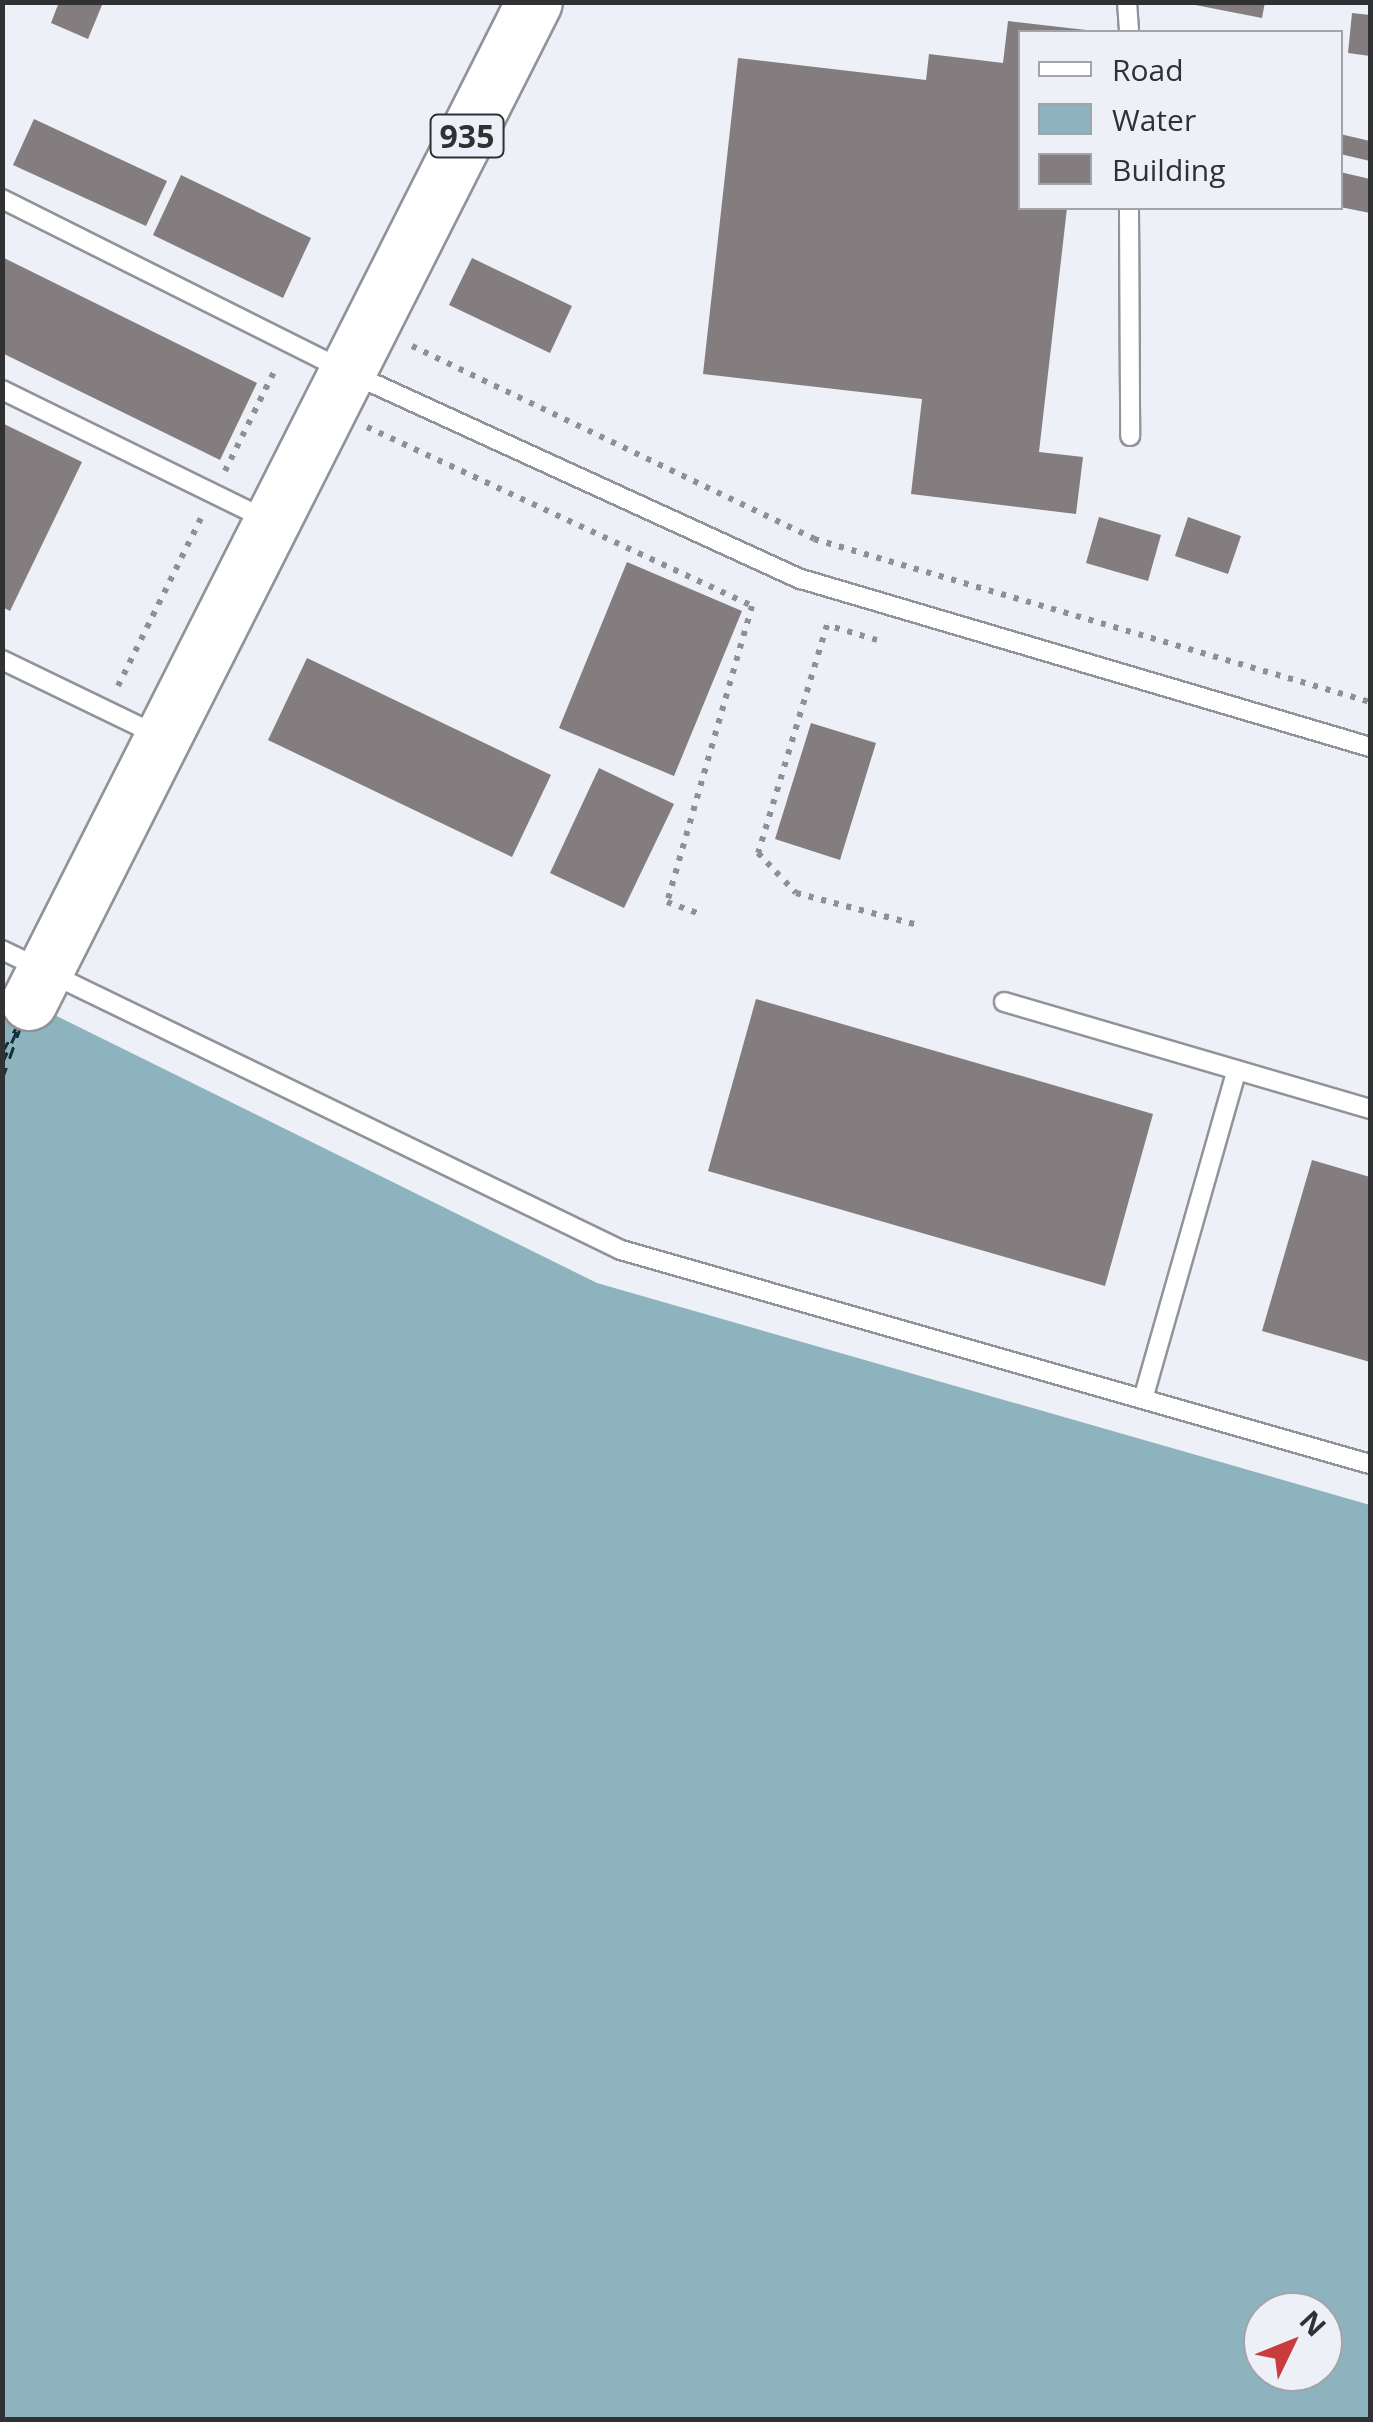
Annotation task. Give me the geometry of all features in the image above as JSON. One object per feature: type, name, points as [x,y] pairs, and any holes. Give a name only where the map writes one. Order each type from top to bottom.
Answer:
[{"type":"main road","name":"935","points":[[359,349],[534,2]]},
{"type":"main road","points":[[26,974],[163,738],[359,349]]},
{"type":"lane","points":[[1128,2],[1128,30]]},
{"type":"lane","points":[[2,200],[288,342],[359,349],[801,578],[1370,747]]},
{"type":"lane","points":[[1129,210],[1130,436]]},
{"type":"lane","points":[[2,390],[271,522]]},
{"type":"lane","points":[[2,660],[163,738]]},
{"type":"lane","points":[[26,974],[621,1250],[1370,1464]]},
{"type":"lane","points":[[1004,1002],[1370,1109]]},
{"type":"lane","points":[[1143,1399],[1237,1070]]},
{"type":"path","points":[[106,710],[288,342]]},
{"type":"path","points":[[359,349],[814,538],[1370,702]]},
{"type":"path","points":[[364,426],[752,606],[667,902],[700,914]]},
{"type":"path","points":[[877,640],[827,625],[758,854],[796,893],[918,924]]},
{"type":"water","points":[[2,989],[597,1283],[1370,1505],[1370,2419],[3,2419]]},
{"type":"building","points":[[59,2],[102,5],[88,39],[51,23]]},
{"type":"building","points":[[1180,2],[1265,2],[1262,18]]},
{"type":"building","points":[[1352,13],[1370,15],[1370,56],[1348,53]]},
{"type":"building","points":[[1008,21],[1086,30],[1018,30],[1018,210],[1067,210],[1039,452],[1083,457],[1076,514],[911,494],[922,399],[703,374],[738,58],[926,80],[929,54],[1003,63]]},
{"type":"building","points":[[34,119],[167,181],[146,226],[13,165]]},
{"type":"building","points":[[1343,135],[1370,141],[1370,161],[1343,155]]},
{"type":"building","points":[[1343,173],[1370,179],[1370,213],[1343,208]]},
{"type":"building","points":[[181,175],[311,238],[283,298],[153,235]]},
{"type":"building","points":[[2,257],[257,383],[220,460],[2,353]]},
{"type":"building","points":[[472,258],[572,306],[550,353],[449,305]]},
{"type":"building","points":[[2,423],[82,462],[10,611],[2,607]]},
{"type":"building","points":[[1099,517],[1161,535],[1148,581],[1086,563]]},
{"type":"building","points":[[1188,517],[1241,536],[1228,574],[1175,556]]},
{"type":"building","points":[[627,562],[742,611],[674,776],[559,728]]},
{"type":"building","points":[[307,658],[551,775],[512,857],[268,740]]},
{"type":"building","points":[[811,723],[876,743],[840,860],[775,839]]},
{"type":"building","points":[[599,768],[674,804],[624,908],[550,873]]},
{"type":"building","points":[[756,999],[1153,1114],[1105,1286],[708,1171]]},
{"type":"building","points":[[1312,1160],[1370,1177],[1370,1362],[1262,1331]]},
{"type":"ferry route","points":[[2,1052],[17,1026]]},
{"type":"ferry route","points":[[2,1063],[19,1026]]},
{"type":"ferry route","points":[[2,1079],[20,1028]]}]
